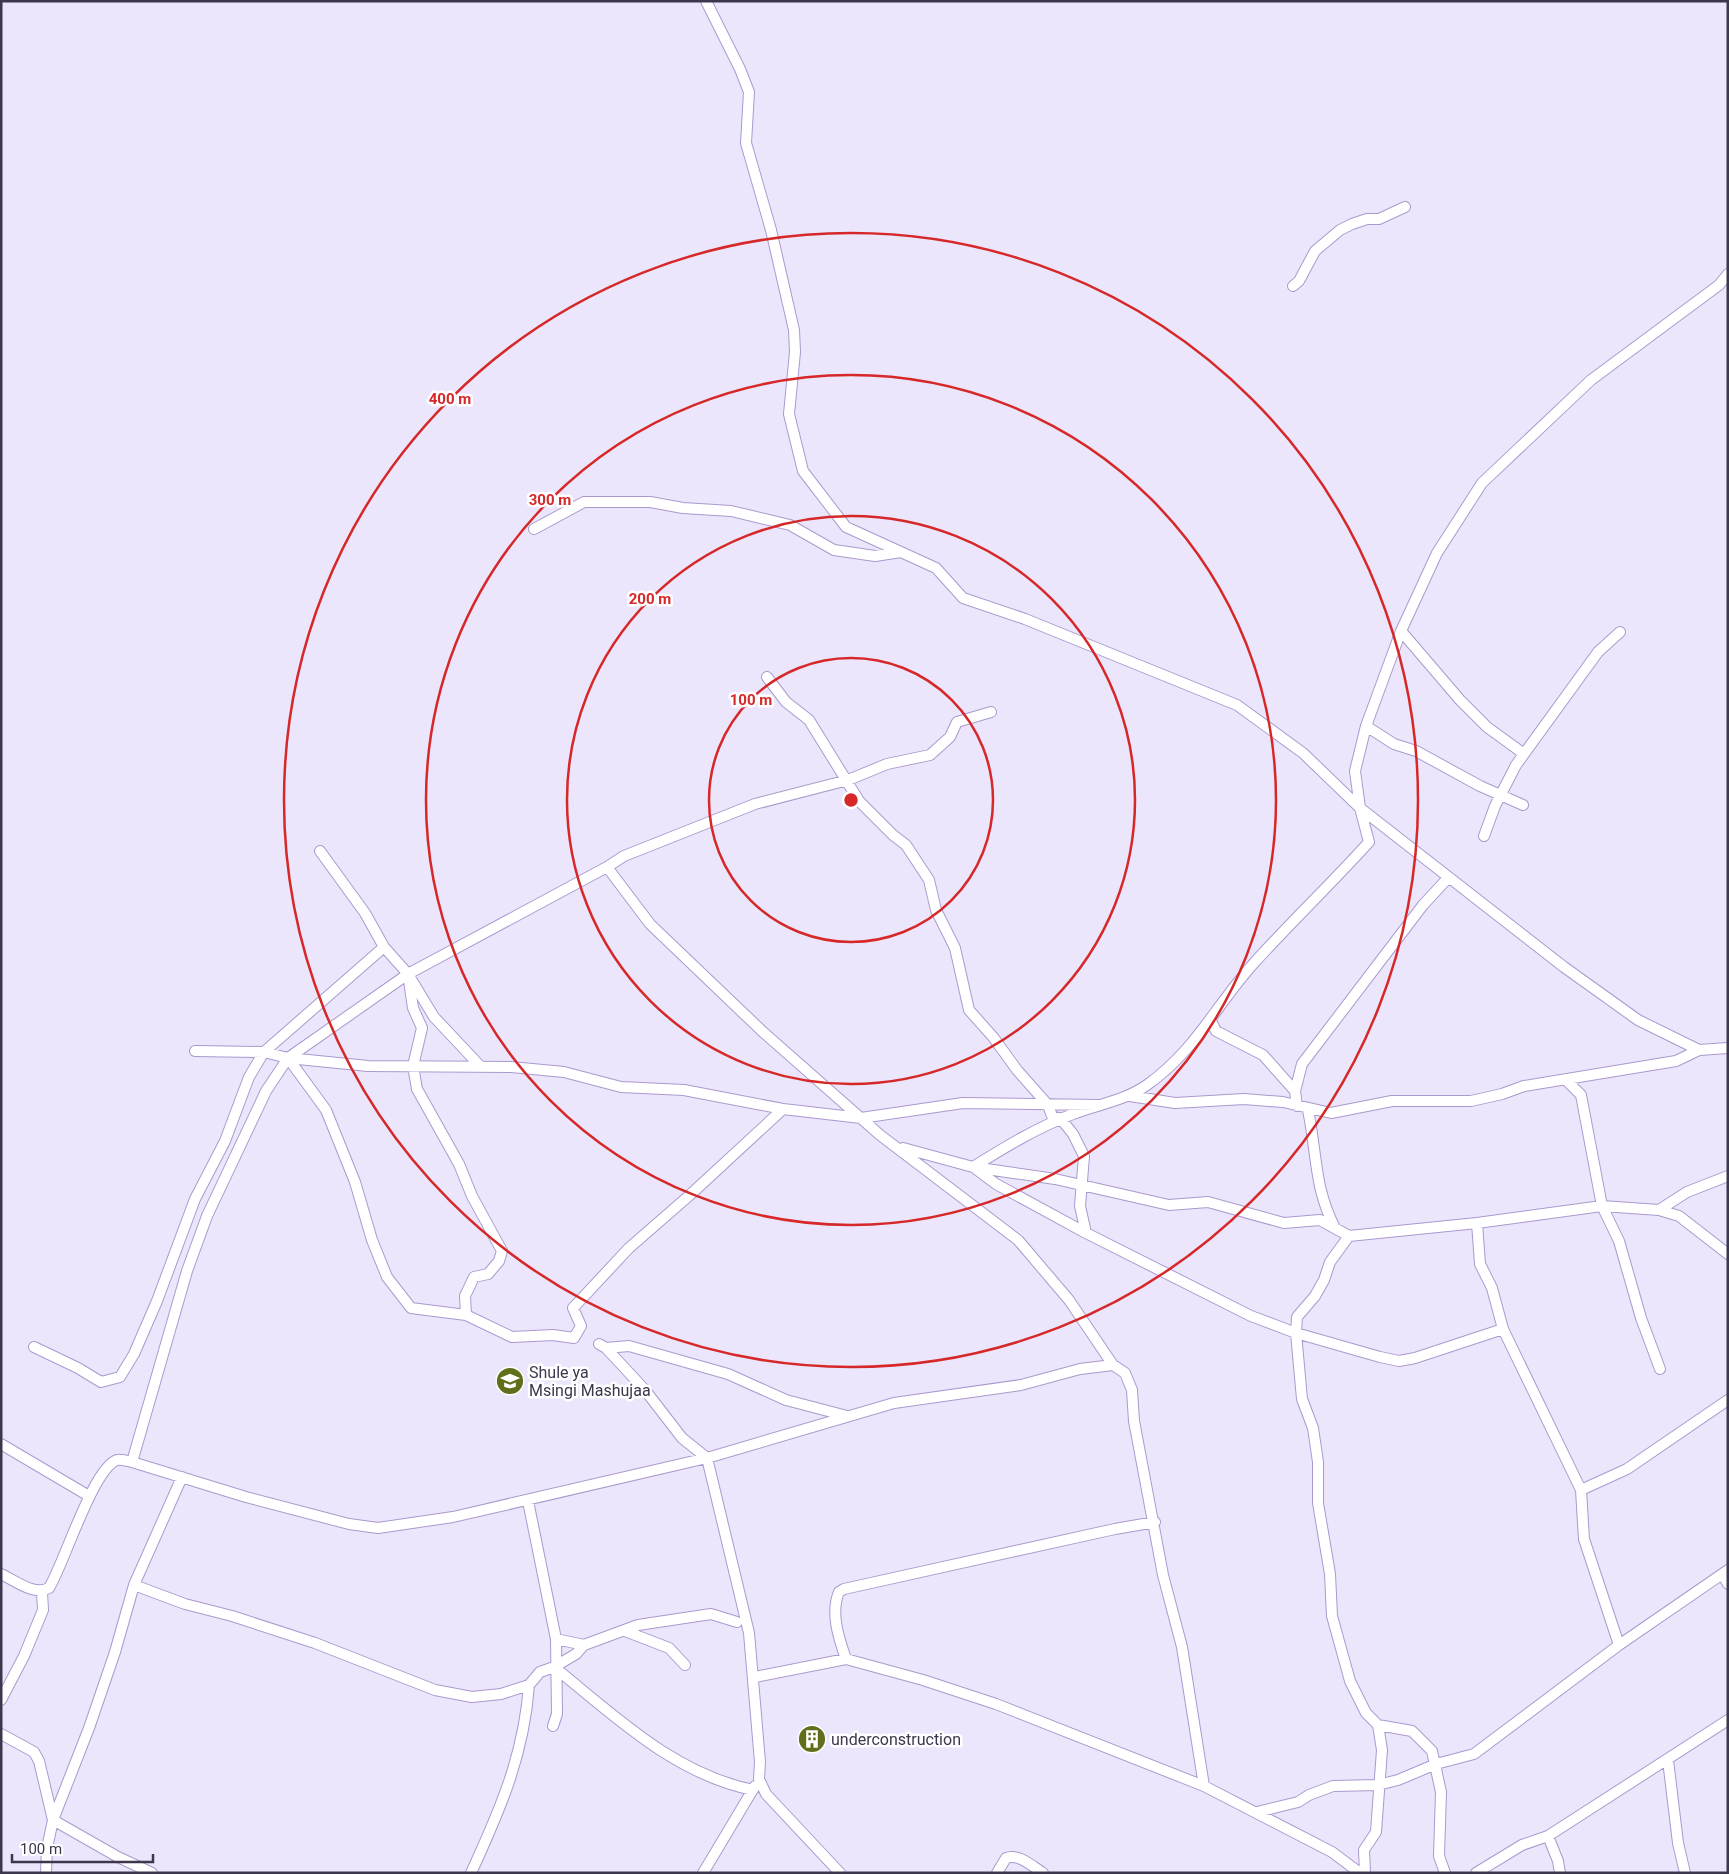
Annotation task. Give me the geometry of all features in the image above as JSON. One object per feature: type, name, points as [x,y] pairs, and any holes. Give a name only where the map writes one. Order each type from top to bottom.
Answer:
[{"type":"street","points":[[706,1],[740,69],[749,92],[746,143],[771,230],[794,330],[789,414],[803,472],[846,528],[936,568],[963,598],[1025,619],[1237,705],[1303,754],[1360,808],[1564,966],[1638,1020],[1699,1050]]},
{"type":"street","points":[[1293,286],[1299,281],[1315,251],[1340,230],[1367,219],[1379,219],[1405,207]]},
{"type":"street","points":[[973,1167],[1043,1126],[1130,1096],[1175,1062],[1211,1021],[1253,964],[1335,880],[1369,842],[1360,808],[1355,771],[1366,726],[1400,631],[1437,553],[1482,483],[1592,380],[1719,285],[1728,274]]},
{"type":"street","points":[[1719,285],[1728,293]]},
{"type":"street","points":[[534,529],[584,502],[650,502],[683,508],[731,511],[790,525],[834,550],[875,556],[901,552]]},
{"type":"street","points":[[1400,631],[1487,727],[1524,754]]},
{"type":"street","points":[[1484,836],[1501,795],[1524,754],[1598,652],[1620,632]]},
{"type":"street","points":[[767,678],[786,702],[809,720],[859,800],[893,835],[906,845],[929,880],[936,910],[955,948],[969,1010],[993,1037],[1017,1070],[1048,1104],[1052,1116],[1061,1119],[1084,1156],[1080,1206],[1086,1233]]},
{"type":"street","points":[[132,1462],[187,1271],[207,1216],[266,1091],[288,1058],[408,974],[607,867],[624,856],[755,804],[848,780],[887,764],[930,755],[950,737],[957,722],[991,712]]},
{"type":"street","points":[[1366,726],[1394,744],[1416,751],[1523,805]]},
{"type":"street","points":[[320,851],[365,912],[384,947],[408,974],[434,1018],[482,1067]]},
{"type":"street","points":[[607,867],[650,924],[763,1032],[860,1118],[1018,1240],[1069,1300],[1113,1365],[1125,1373],[1132,1390],[1134,1421],[1163,1575],[1182,1647],[1204,1786]]},
{"type":"street","points":[[1296,1106],[1295,1091],[1302,1064],[1423,905],[1448,878]]},
{"type":"street","points":[[34,1347],[71,1364],[101,1382],[120,1377],[134,1354],[158,1300],[195,1198],[225,1141],[249,1077],[264,1052],[384,947]]},
{"type":"street","points":[[408,974],[413,1008],[422,1028],[413,1066],[420,1096],[459,1164],[472,1196],[502,1251],[499,1262],[488,1274],[474,1277],[465,1296],[466,1315]]},
{"type":"street","points":[[1211,1021],[1216,1031],[1263,1054],[1295,1091]]},
{"type":"street","points":[[1130,1096],[1175,1103],[1244,1099],[1283,1102],[1308,1110],[1331,1113],[1392,1101],[1471,1101],[1502,1094],[1524,1086],[1676,1061],[1699,1050],[1728,1048]]},
{"type":"street","points":[[195,1051],[264,1052],[288,1058],[368,1066],[482,1067],[564,1072],[621,1087],[684,1090],[783,1109],[860,1118],[962,1103],[1104,1105]]},
{"type":"street","points":[[288,1058],[326,1110],[355,1182],[372,1240],[387,1277],[412,1308],[466,1315],[512,1337],[553,1335],[574,1338],[580,1326],[573,1308],[629,1248],[783,1109]]},
{"type":"street","points":[[1566,1080],[1581,1095],[1602,1206],[1619,1241],[1641,1318],[1660,1370]]},
{"type":"street","points":[[1308,1110],[1314,1136],[1317,1182],[1324,1209],[1335,1228]]},
{"type":"street","points":[[896,1146],[973,1167],[1055,1179],[1169,1205],[1208,1202],[1284,1223],[1320,1220],[1349,1236],[1477,1223],[1602,1206],[1659,1210],[1679,1216],[1728,1254]]},
{"type":"street","points":[[973,1167],[996,1184],[1086,1233],[1251,1316],[1296,1333],[1399,1361],[1503,1329]]},
{"type":"street","points":[[1659,1210],[1687,1192],[1728,1176]]},
{"type":"street","points":[[1477,1223],[1480,1264],[1492,1288],[1503,1329],[1581,1490],[1584,1539],[1619,1645]]},
{"type":"street","points":[[1349,1236],[1330,1262],[1324,1280],[1315,1296],[1298,1317],[1296,1333],[1302,1399],[1313,1428],[1318,1462],[1318,1503],[1330,1574],[1332,1616],[1350,1681],[1366,1713],[1378,1725],[1412,1731],[1432,1751],[1441,1792],[1439,1856],[1444,1873]]},
{"type":"street","points":[[703,1873],[759,1779],[760,1762],[749,1633],[707,1458],[682,1438],[645,1390],[602,1346],[629,1346],[719,1371],[786,1400],[848,1416]]},
{"type":"street","points":[[1,1574],[35,1591],[42,1592],[49,1588],[55,1578],[89,1496],[108,1466],[118,1460],[132,1462],[246,1497],[349,1524],[378,1528],[453,1517],[707,1458],[894,1403],[1021,1384],[1080,1369],[1113,1365]]},
{"type":"street","points":[[1581,1490],[1627,1469],[1728,1400]]},
{"type":"street","points":[[1,1444],[89,1496]]},
{"type":"street","points":[[46,1873],[47,1848],[53,1820],[74,1771],[98,1703],[134,1585],[182,1477]]},
{"type":"street","points":[[528,1501],[556,1639],[554,1667],[557,1714],[553,1726]]},
{"type":"street","points":[[846,1659],[838,1635],[836,1609],[840,1592],[844,1589],[1154,1522]]},
{"type":"street","points":[[1258,1812],[1298,1802],[1309,1795],[1333,1786],[1378,1785],[1398,1780],[1436,1764],[1474,1754],[1619,1645],[1725,1572],[1728,1584]]},
{"type":"street","points":[[134,1585],[185,1604],[232,1616],[315,1643],[435,1690],[472,1697],[501,1694],[529,1685],[540,1672],[554,1667],[576,1654],[584,1645],[638,1625],[711,1614],[737,1622]]},
{"type":"street","points":[[1,1700],[24,1656],[43,1610],[42,1592]]},
{"type":"street","points":[[625,1631],[669,1648],[685,1665]]},
{"type":"street","points":[[556,1639],[584,1645]]},
{"type":"street","points":[[754,1677],[846,1659],[923,1680],[996,1704],[1204,1786],[1258,1812],[1332,1852],[1360,1873]]},
{"type":"street","points":[[554,1667],[646,1740],[686,1767],[727,1784],[753,1790]]},
{"type":"street","points":[[471,1873],[498,1812],[517,1757],[526,1720],[529,1685]]},
{"type":"street","points":[[1476,1873],[1522,1845],[1548,1836],[1728,1720]]},
{"type":"street","points":[[1365,1873],[1364,1850],[1376,1832],[1382,1750],[1378,1725]]},
{"type":"street","points":[[1,1734],[34,1752],[39,1761],[53,1820],[118,1857],[152,1873]]},
{"type":"street","points":[[1668,1760],[1678,1843],[1685,1873]]},
{"type":"street","points":[[759,1779],[766,1794],[840,1873]]},
{"type":"street","points":[[1548,1836],[1558,1861],[1560,1873]]},
{"type":"street","points":[[997,1873],[1006,1858],[1011,1856],[1017,1857],[1043,1873]]},
{"type":"place","name":"Shule ya Msingi Mashujaa","points":[[510,1381]]},
{"type":"place","name":"underconstruction","points":[[812,1739]]}]
